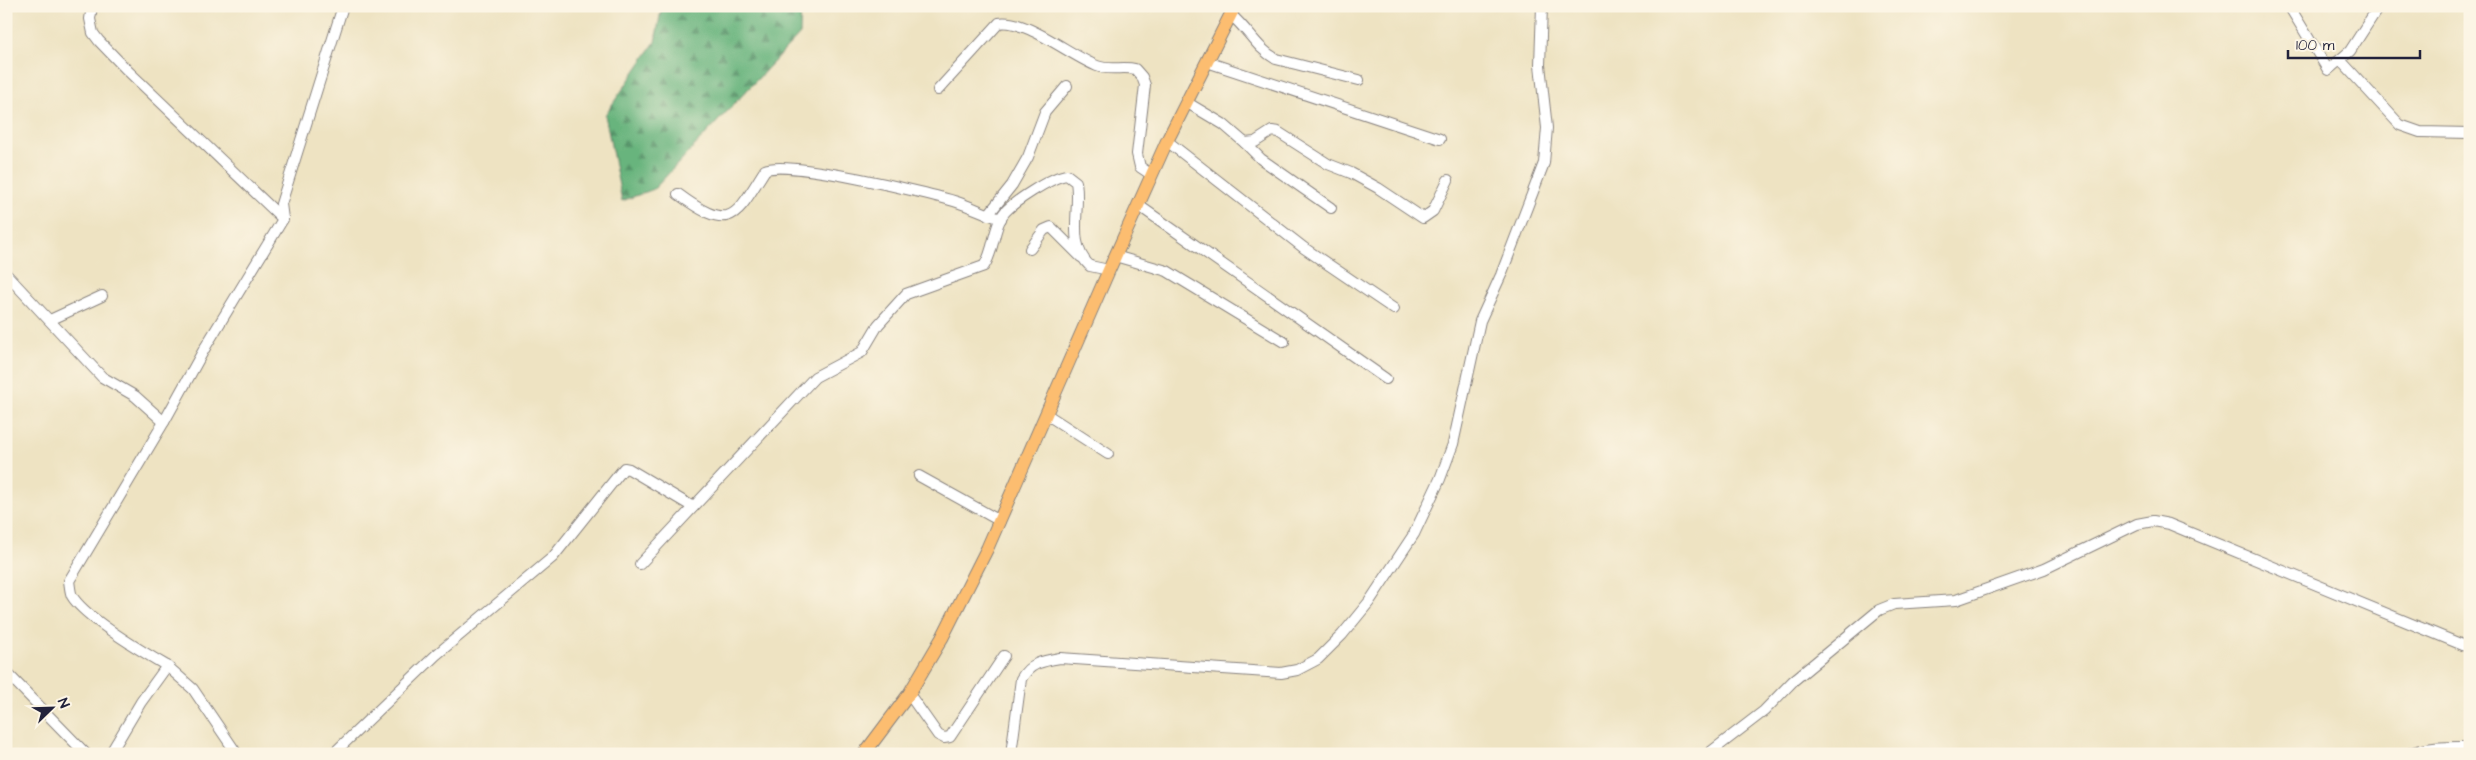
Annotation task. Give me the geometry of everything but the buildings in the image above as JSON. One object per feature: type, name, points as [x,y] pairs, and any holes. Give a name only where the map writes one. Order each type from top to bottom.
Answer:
[{"type":"main road","points":[[864,754],[909,694],[942,638],[1000,521],[1138,205],[1186,102],[1233,11]]},
{"type":"street","points":[[92,6],[90,19],[93,33],[99,41],[283,219]]},
{"type":"street","points":[[237,754],[193,690],[166,666],[145,654],[87,612],[73,597],[69,581],[164,422],[206,346],[283,219],[281,204],[343,6]]},
{"type":"street","points":[[1011,754],[1021,679],[1026,670],[1036,663],[1060,658],[1281,673],[1297,670],[1318,659],[1342,635],[1369,602],[1414,534],[1440,479],[1453,444],[1480,321],[1501,275],[1544,163],[1547,128],[1540,65],[1542,6]]},
{"type":"street","points":[[2290,6],[2328,70],[2341,62],[2350,52],[2380,6]]},
{"type":"street","points":[[2468,6],[2470,11]]},
{"type":"street","points":[[1233,11],[1266,54],[1276,59],[1359,80]]},
{"type":"street","points":[[938,90],[999,23],[1006,22],[1029,30],[1099,67],[1135,69],[1142,77],[1145,85],[1137,154],[1140,166],[1152,175]]},
{"type":"street","points":[[1207,62],[1440,139]]},
{"type":"street","points":[[2341,62],[2400,124],[2420,132],[2470,133]]},
{"type":"street","points":[[988,215],[1012,185],[1028,157],[1045,112],[1067,86]]},
{"type":"street","points":[[1186,102],[1223,124],[1261,159],[1331,208]]},
{"type":"street","points":[[1245,143],[1255,142],[1272,131],[1278,132],[1328,164],[1351,173],[1378,188],[1424,218],[1433,211],[1448,180]]},
{"type":"street","points":[[1168,141],[1304,248],[1394,309]]},
{"type":"street","points":[[678,194],[696,206],[724,217],[737,212],[744,204],[765,170],[778,166],[813,170],[928,195],[959,203],[1001,219]]},
{"type":"street","points":[[640,564],[815,377],[862,352],[878,325],[906,294],[967,274],[984,266],[1004,214],[1058,176],[1066,175],[1072,177],[1077,189],[1076,238],[1085,261]]},
{"type":"street","points":[[1138,205],[1386,379]]},
{"type":"street","points":[[1030,249],[1044,230],[1051,227],[1090,266],[1109,270]]},
{"type":"street","points":[[1115,256],[1167,271],[1284,342]]},
{"type":"street","points":[[6,274],[102,377],[135,396],[164,422]]},
{"type":"street","points":[[50,320],[102,296]]},
{"type":"street","points":[[1046,414],[1108,454]]},
{"type":"street","points":[[333,754],[436,655],[553,556],[624,468],[629,468],[693,508]]},
{"type":"street","points":[[919,476],[1000,521]]},
{"type":"street","points":[[1708,754],[1764,711],[1793,681],[1880,610],[1894,604],[1956,600],[2044,570],[2122,530],[2153,520],[2169,524],[2470,648]]},
{"type":"street","points":[[909,694],[938,735],[944,738],[950,737],[1004,656]]},
{"type":"street","points":[[110,754],[141,702],[166,666]]},
{"type":"street","points":[[6,672],[86,754]]},
{"type":"street","points":[[2409,754],[2418,750],[2441,747],[2470,747]]},
{"type":"green space","points":[[662,6],[801,6],[800,34],[654,189],[622,201],[605,115],[655,42]]}]
